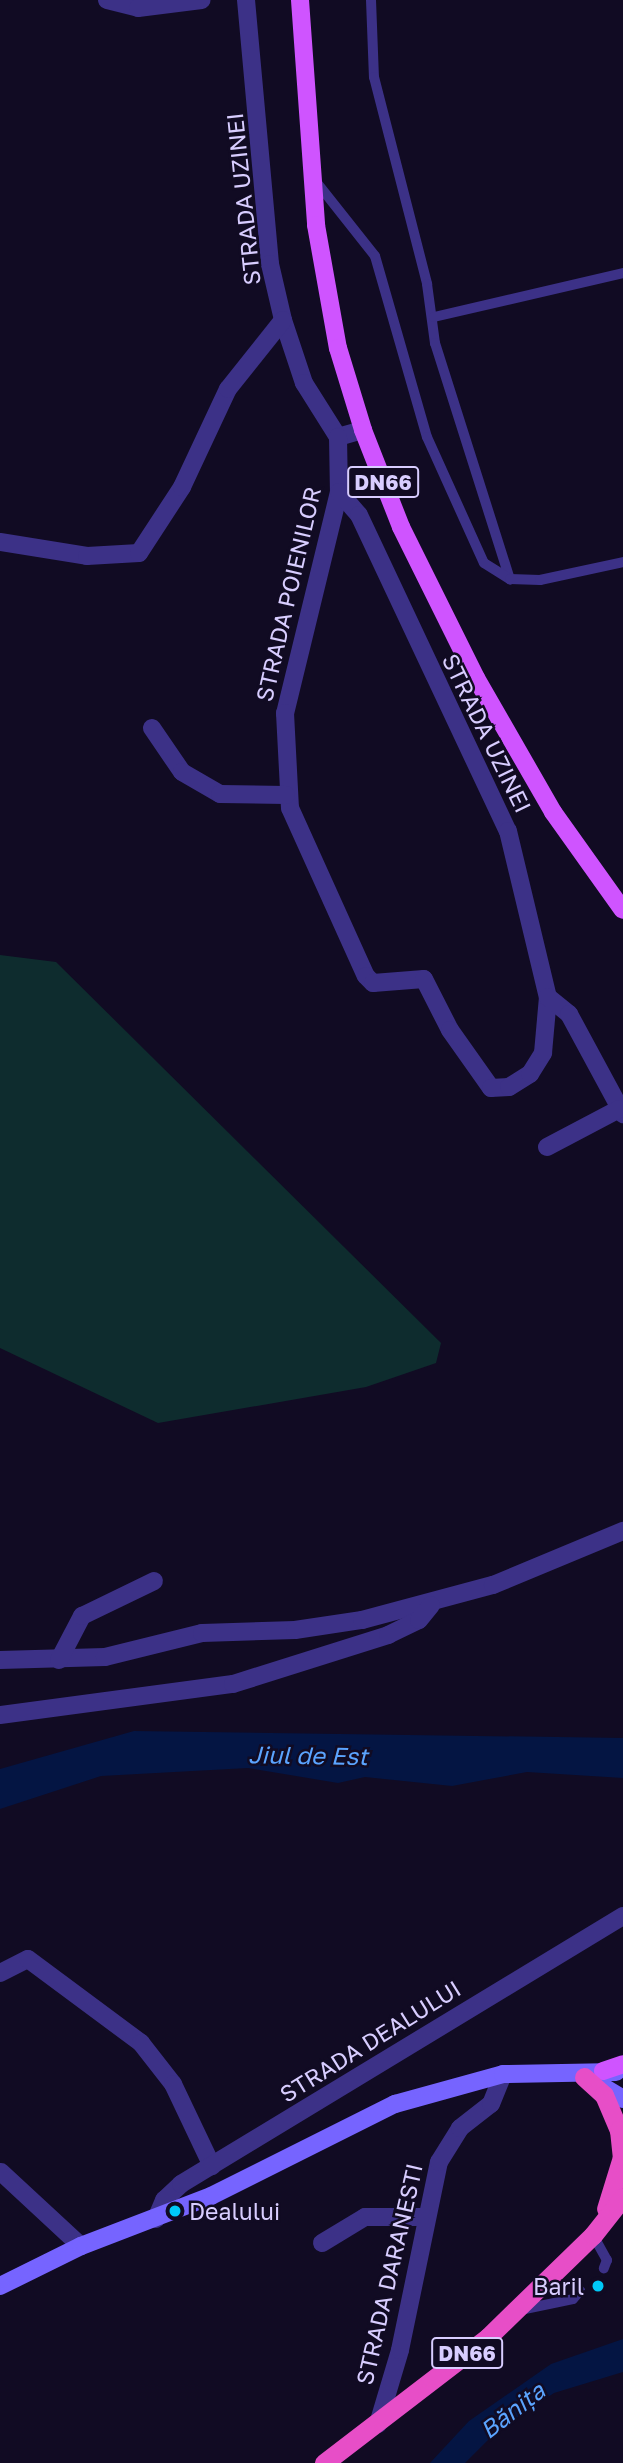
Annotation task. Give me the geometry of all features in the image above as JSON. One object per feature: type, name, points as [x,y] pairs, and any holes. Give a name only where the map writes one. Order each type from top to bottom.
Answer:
[{"type":"highway","points":[[584,2073],[612,2111],[622,2157],[599,2228]]},
{"type":"highway","name":"DN66","points":[[324,2463],[378,2424],[517,2310],[599,2228],[623,2197]]},
{"type":"highway","name":"DN66","points":[[599,2228],[623,2211]]},
{"type":"main road","name":"DN66","points":[[300,0],[312,176],[331,311],[363,430],[401,527],[476,678],[553,812],[623,910]]},
{"type":"main road","points":[[584,2073],[623,2064]]},
{"type":"main road","points":[[584,2073],[623,2099]]},
{"type":"main road","points":[[0,2286],[81,2246],[156,2219],[395,2104],[503,2074],[623,2073]]},
{"type":"street","points":[[107,0],[138,8],[202,0]]},
{"type":"street","name":"STRADA UZINEI","points":[[246,0],[270,264],[283,320],[304,383],[338,437]]},
{"type":"street","points":[[0,542],[88,556],[139,553],[182,487],[228,389],[283,320]]},
{"type":"street","points":[[338,437],[363,430]]},
{"type":"street","name":"STRADA POIENILOR","points":[[338,437],[339,492],[285,713],[286,795],[366,976],[373,983],[425,979],[450,1030],[491,1088],[509,1087],[530,1074],[542,1053],[548,997]]},
{"type":"street","name":"STRADA UZINEI","points":[[339,492],[359,515],[508,831],[548,997]]},
{"type":"street","points":[[152,728],[182,772],[220,794],[286,795]]},
{"type":"street","points":[[547,1147],[621,1112],[569,1014],[548,997]]},
{"type":"street","points":[[0,1660],[60,1660],[117,1655],[202,1633],[295,1630],[430,1605],[623,1531]]},
{"type":"street","points":[[60,1660],[82,1616],[154,1581]]},
{"type":"street","points":[[0,1715],[233,1684],[388,1634],[419,1620],[430,1605]]},
{"type":"street","name":"STRADA DEALULUI","points":[[156,2219],[171,2192],[623,1916]]},
{"type":"street","points":[[0,1973],[28,1959],[141,2043],[173,2084],[212,2166]]},
{"type":"street","name":"STRADA DARANESTI","points":[[378,2424],[400,2350],[424,2217],[439,2162],[460,2128],[491,2104],[503,2074]]},
{"type":"street","points":[[1,2172],[81,2246]]},
{"type":"street","points":[[322,2243],[365,2217],[424,2217]]},
{"type":"lane","points":[[371,0],[374,76],[434,317],[442,368],[510,579]]},
{"type":"lane","points":[[312,176],[375,256],[427,437],[484,563],[510,579],[540,580],[623,562]]},
{"type":"lane","points":[[434,317],[623,274]]},
{"type":"lane","points":[[599,2228],[607,2260],[604,2269]]},
{"type":"lane","points":[[517,2310],[573,2299],[580,2291]]},
{"type":"green space","points":[[0,955],[56,962],[441,1343],[436,1363],[366,1387],[158,1423],[0,1348]]},
{"type":"water","name":"Jiul de Est","points":[[134,1731],[623,1738],[623,1778],[527,1772],[452,1786],[365,1777],[338,1783],[248,1768],[101,1776],[0,1809],[0,1769]]},
{"type":"water","name":"Bănița","points":[[623,2339],[623,2372],[554,2393],[498,2430],[465,2463],[430,2463],[469,2421],[551,2364]]},
{"type":"place","name":"Dealului","points":[[175,2211]]},
{"type":"place","name":"Baril","points":[[598,2286]]}]
